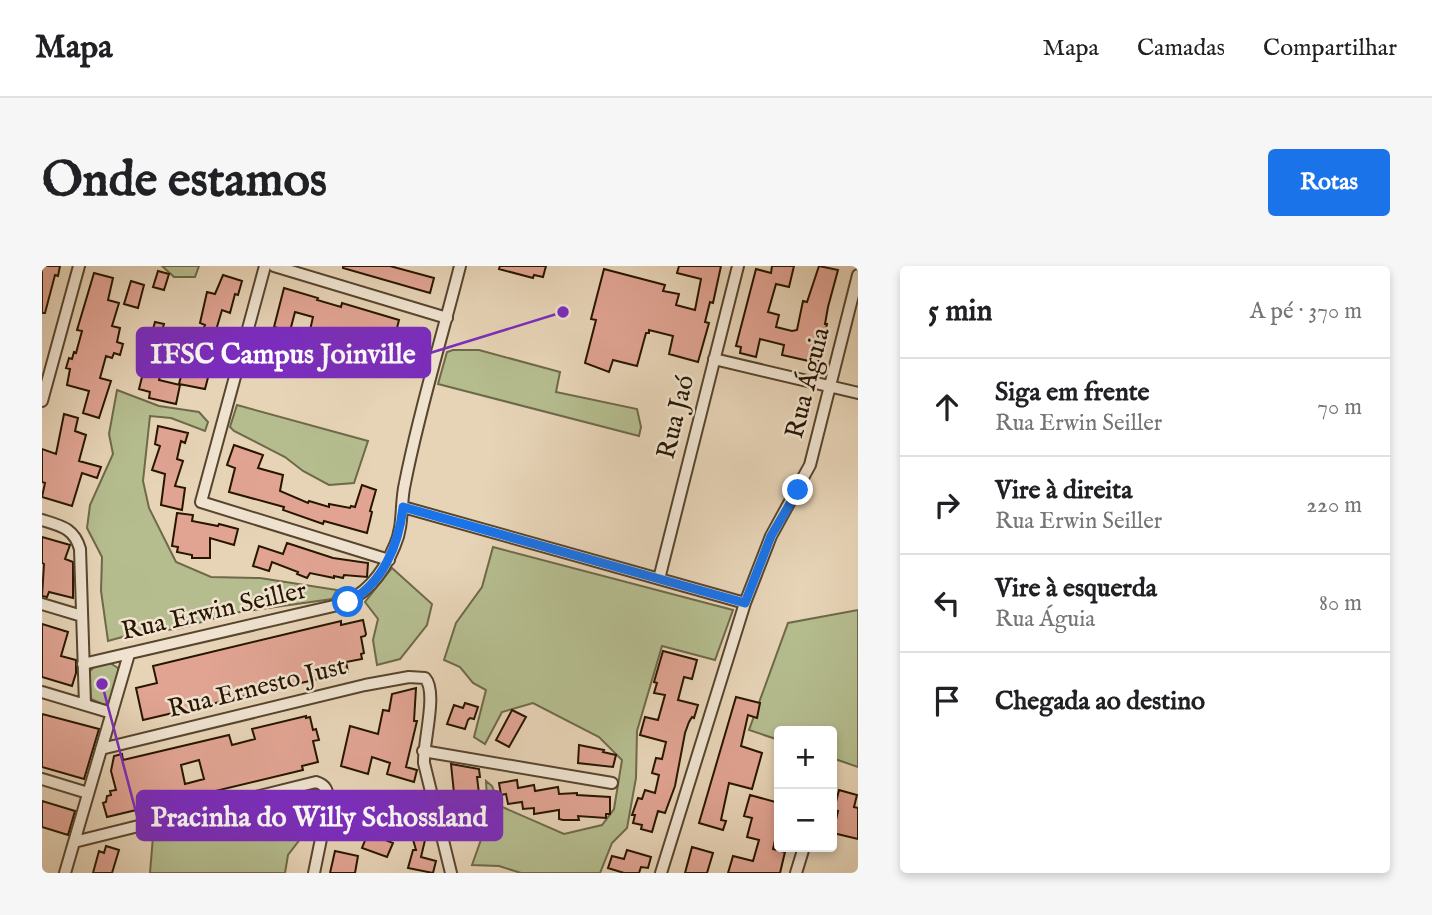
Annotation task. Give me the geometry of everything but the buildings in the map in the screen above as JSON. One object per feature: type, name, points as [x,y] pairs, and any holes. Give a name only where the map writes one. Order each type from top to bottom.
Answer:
[{"type":"street","points":[[42,401],[79,266]]},
{"type":"street","points":[[265,266],[201,502],[389,560]]},
{"type":"street","points":[[274,266],[447,318]]},
{"type":"street","name":"Rua Erwin Seiller","points":[[83,664],[348,602],[364,592],[389,560],[399,535],[405,483],[460,266]]},
{"type":"street","name":"Rua Jaó","points":[[659,579],[738,266]]},
{"type":"street","name":"Rua Águia","points":[[661,873],[745,603],[771,536],[810,465],[858,275]]},
{"type":"street","points":[[714,359],[858,393]]},
{"type":"street","points":[[403,507],[745,603]]},
{"type":"street","points":[[42,520],[73,532],[79,545],[85,705]]},
{"type":"street","points":[[42,604],[82,616]]},
{"type":"street","points":[[65,873],[129,654]]},
{"type":"street","name":"Rua Ernesto Just","points":[[101,749],[408,677],[425,678],[430,684],[423,751]]},
{"type":"street","points":[[42,692],[112,713]]},
{"type":"street","points":[[451,873],[430,792],[423,751],[612,783]]},
{"type":"street","points":[[42,779],[88,793]]},
{"type":"street","points":[[74,842],[316,782],[323,784],[329,800],[314,873]]},
{"type":"street","points":[[796,873],[802,852]]},
{"type":"green space","points":[[162,266],[199,266],[195,277],[174,277]]},
{"type":"green space","points":[[479,350],[560,372],[556,392],[637,409],[641,427],[639,436],[438,384],[447,352]]},
{"type":"green space","points":[[117,390],[159,406],[199,412],[208,422],[205,431],[171,418],[150,416],[143,481],[149,508],[176,562],[211,577],[260,578],[337,590],[332,599],[233,613],[181,628],[108,641],[101,591],[102,557],[87,528],[90,505],[113,454],[109,434]]},
{"type":"green space","points":[[237,405],[368,441],[354,483],[329,485],[303,471],[285,457],[234,431],[230,427]]},
{"type":"green space","points":[[493,547],[733,610],[715,660],[662,646],[637,731],[636,778],[627,828],[612,843],[600,873],[521,873],[499,866],[472,865],[488,820],[486,781],[492,786],[500,806],[564,834],[602,825],[614,809],[622,760],[599,737],[533,703],[502,712],[485,744],[474,737],[486,690],[473,683],[460,667],[444,660],[456,623],[482,587]]},
{"type":"green space","points":[[392,568],[432,604],[427,625],[400,659],[377,665],[373,640],[378,619],[365,602]]},
{"type":"green space","points":[[858,610],[858,767],[837,760],[837,726],[774,726],[774,738],[749,730],[788,623]]},
{"type":"green space","points":[[110,663],[118,668],[118,673],[109,703],[104,705],[91,699],[89,672],[95,666]]},
{"type":"green space","points":[[308,801],[314,821],[288,855],[285,873],[150,873],[153,836]]},
{"type":"place","name":"IFSC Campus Joinville","points":[[563,312]]},
{"type":"place","name":"Pracinha do Willy Schossland","points":[[102,684]]},
{"type":"route","points":[[348,602],[364,592],[389,560],[399,535],[403,507],[745,603],[771,536],[798,490]]}]
